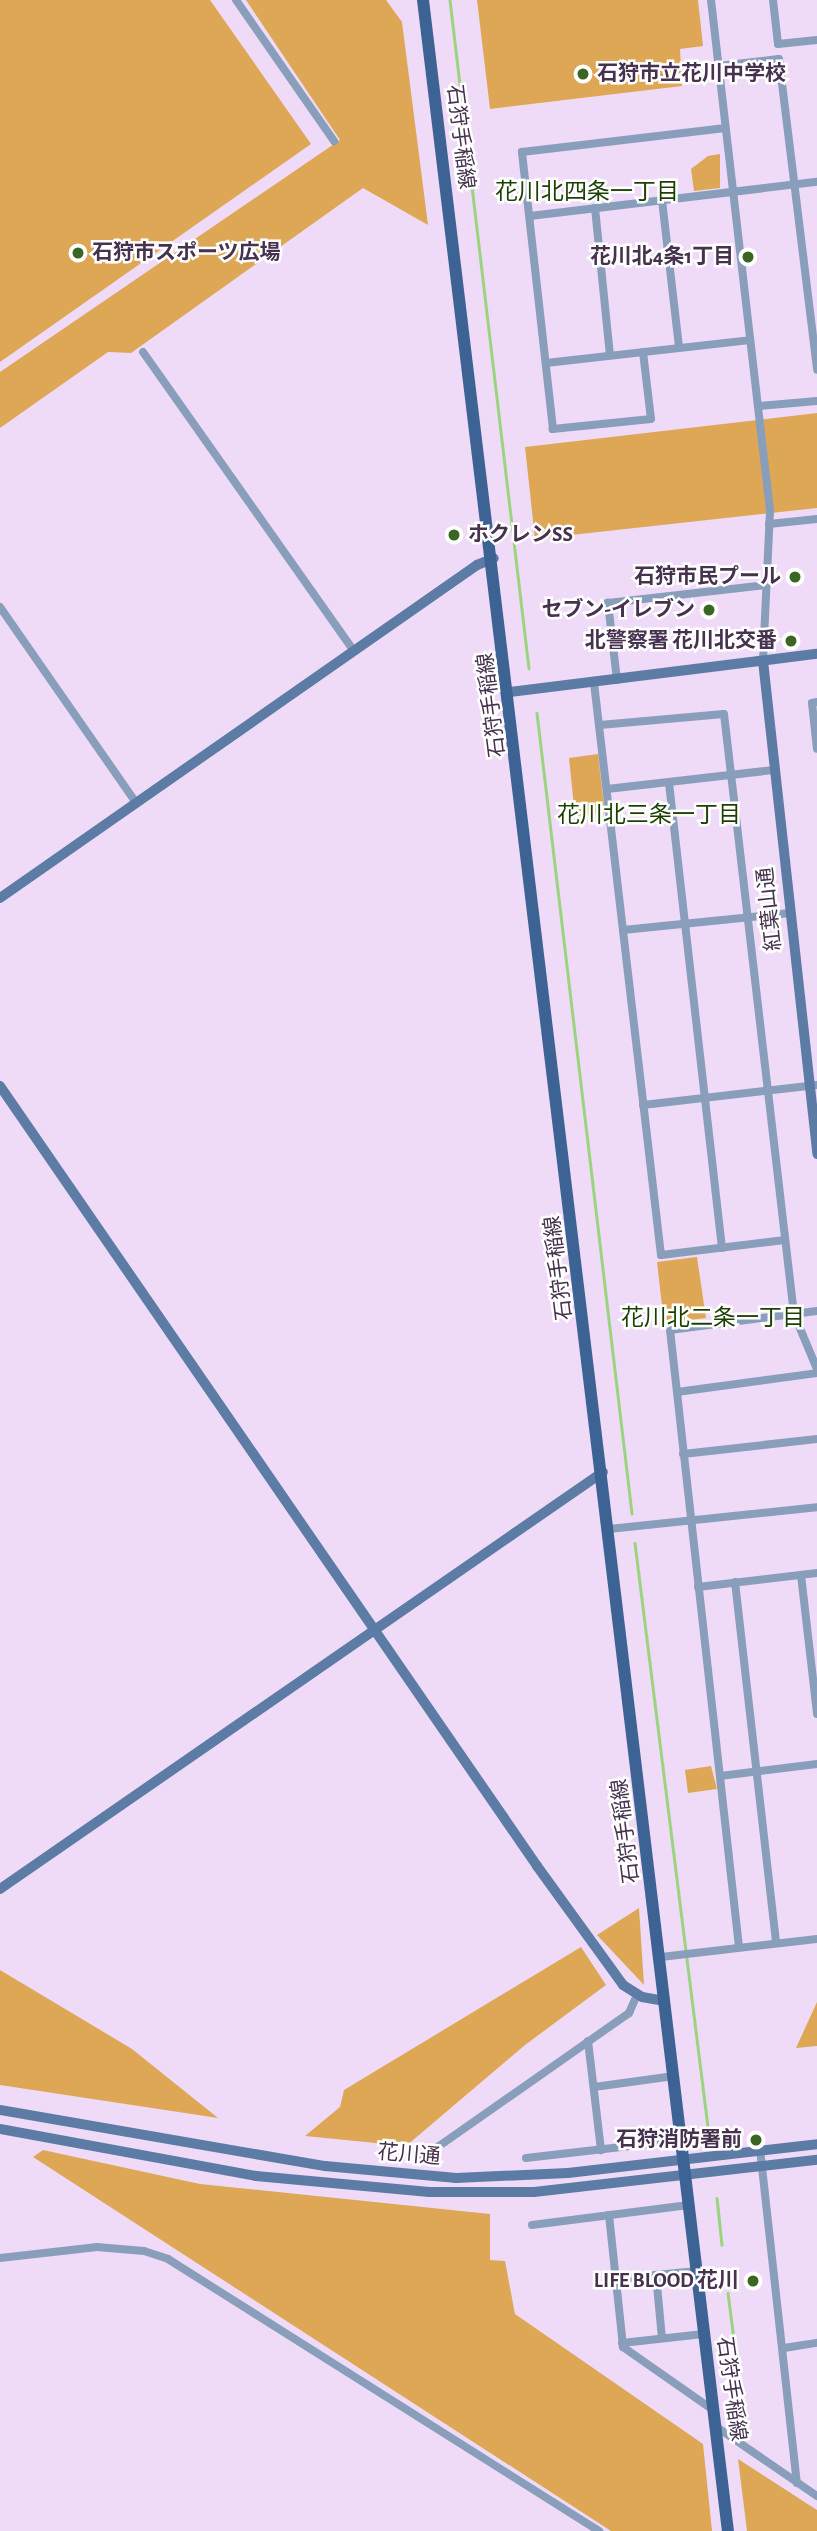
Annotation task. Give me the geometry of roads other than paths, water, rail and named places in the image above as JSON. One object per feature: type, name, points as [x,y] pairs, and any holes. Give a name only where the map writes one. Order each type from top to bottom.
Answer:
[{"type":"main road","name":"石狩手稲線","points":[[424,0],[494,558],[713,2410],[718,2427],[728,2531]]},
{"type":"street","points":[[236,0],[334,141]]},
{"type":"street","points":[[711,0],[769,524],[763,661]]},
{"type":"street","points":[[773,0],[778,44],[817,40]]},
{"type":"street","points":[[719,66],[779,59],[817,370]]},
{"type":"street","points":[[643,352],[651,419],[553,429],[522,152],[726,128]]},
{"type":"street","points":[[530,216],[817,182]]},
{"type":"street","points":[[662,200],[679,348]]},
{"type":"street","points":[[595,208],[610,355]]},
{"type":"street","points":[[545,363],[750,340]]},
{"type":"street","points":[[143,352],[355,651]]},
{"type":"street","points":[[758,406],[817,401]]},
{"type":"street","points":[[769,524],[817,519]]},
{"type":"street","points":[[0,898],[355,651],[494,558]]},
{"type":"street","points":[[617,680],[608,603],[766,585]]},
{"type":"street","points":[[0,607],[136,803]]},
{"type":"street","points":[[510,692],[817,654]]},
{"type":"street","name":"紅葉山通","points":[[763,661],[790,914],[813,1085],[817,1154]]},
{"type":"street","points":[[594,683],[661,1255],[785,1241]]},
{"type":"street","points":[[817,702],[812,703],[817,749]]},
{"type":"street","points":[[600,725],[724,714],[794,1314],[817,1371],[677,1392]]},
{"type":"street","points":[[607,789],[774,769]]},
{"type":"street","points":[[668,783],[722,1248]]},
{"type":"street","points":[[623,930],[747,916],[790,914]]},
{"type":"street","points":[[643,1105],[813,1085]]},
{"type":"street","points":[[0,1086],[537,1866],[623,1985],[637,1995],[665,2001]]},
{"type":"street","points":[[739,1947],[670,1330],[817,1311]]},
{"type":"street","points":[[683,1454],[817,1439]]},
{"type":"street","points":[[0,1889],[374,1627],[603,1472]]},
{"type":"street","points":[[609,1529],[817,1507]]},
{"type":"street","points":[[698,1587],[817,1573]]},
{"type":"street","points":[[801,1575],[817,1714]]},
{"type":"street","points":[[735,1582],[776,1943]]},
{"type":"street","points":[[720,1776],[817,1764]]},
{"type":"street","points":[[661,1957],[817,1939]]},
{"type":"street","points":[[422,2158],[629,2013],[637,1995]]},
{"type":"street","points":[[588,2041],[601,2150]]},
{"type":"street","points":[[594,2087],[674,2076]]},
{"type":"street","name":"花川通","points":[[0,2110],[325,2166],[406,2175],[508,2178],[817,2144]]},
{"type":"street","name":"花川通","points":[[0,2129],[256,2176],[418,2191],[534,2192],[817,2160]]},
{"type":"street","points":[[526,2158],[682,2140]]},
{"type":"street","points":[[760,2149],[797,2483]]},
{"type":"street","points":[[532,2225],[689,2205]]},
{"type":"street","points":[[609,2215],[622,2343],[633,2358],[713,2410]]},
{"type":"street","points":[[0,2258],[97,2247],[144,2251],[168,2259],[598,2531]]},
{"type":"street","points":[[615,2279],[697,2271]]},
{"type":"street","points":[[656,2275],[662,2338]]},
{"type":"street","points":[[622,2343],[704,2334]]},
{"type":"street","points":[[784,2348],[817,2343]]},
{"type":"street","points":[[718,2427],[817,2496]]},
{"type":"waterway","points":[[450,0],[529,668]]},
{"type":"waterway","points":[[537,713],[632,1513]]},
{"type":"waterway","points":[[635,1543],[708,2127]]},
{"type":"waterway","points":[[717,2198],[722,2245]]},
{"type":"waterway","points":[[728,2293],[746,2431]]},
{"type":"place","name":"石狩市立花川中学校","points":[[583,74]]},
{"type":"place","name":"石狩市スポーツ広場","points":[[78,253]]},
{"type":"place","name":"花川北4条1丁目","points":[[748,257]]},
{"type":"place","name":"ホクレンSS","points":[[454,535]]},
{"type":"place","name":"石狩市民プール","points":[[795,577]]},
{"type":"place","name":"セブン-イレブン","points":[[709,610]]},
{"type":"place","name":"北警察署 花川北交番","points":[[791,641]]},
{"type":"place","name":"石狩消防署前","points":[[756,2140]]},
{"type":"place","name":"LIFE BLOOD 花川","points":[[753,2281]]},
{"type":"district","name":"花川北四条一丁目","points":[[587,193]]},
{"type":"district","name":"花川北三条一丁目","points":[[649,816]]},
{"type":"district","name":"花川北二条一丁目","points":[[713,1319]]}]
